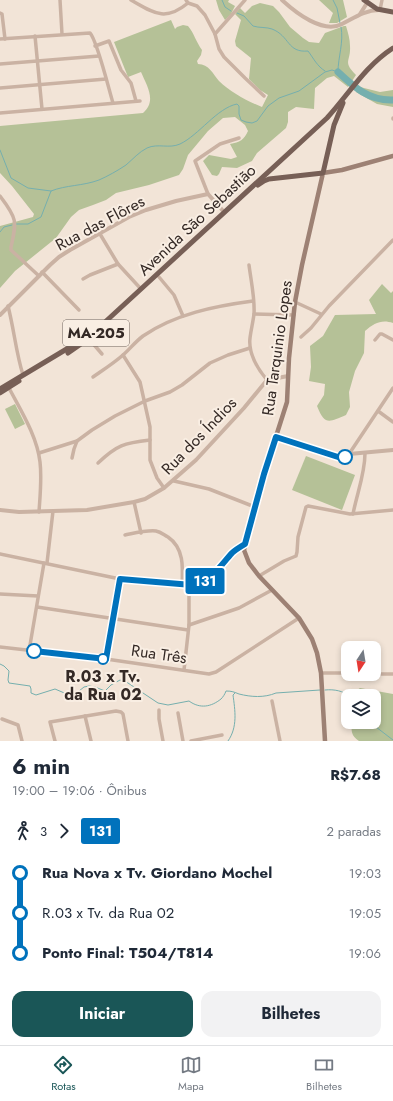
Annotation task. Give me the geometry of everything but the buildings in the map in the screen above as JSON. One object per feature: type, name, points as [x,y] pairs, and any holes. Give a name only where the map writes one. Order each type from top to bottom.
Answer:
[{"type":"main road","points":[[365,1],[382,10],[393,12]]},
{"type":"main road","name":"Avenida São Sebastião","points":[[0,389],[88,336],[327,118],[344,100],[374,63],[393,48]]},
{"type":"main road","name":"Rua Tarquinio Lopes","points":[[325,741],[321,673],[312,639],[299,618],[259,576],[246,559],[244,550],[255,506],[287,402],[289,351],[302,265],[334,125],[344,100]]},
{"type":"main road","points":[[327,118],[333,120],[334,125]]},
{"type":"main road","points":[[275,166],[274,174],[280,178],[338,171],[393,156]]},
{"type":"main road","name":"Avenida São Sebastião","points":[[0,393],[89,339],[159,277],[261,182],[280,178]]},
{"type":"street","points":[[60,0],[62,34]]},
{"type":"street","points":[[131,0],[147,9],[162,14],[171,14],[178,11],[187,2],[200,8],[215,34],[224,57],[264,96]]},
{"type":"street","points":[[215,34],[245,0]]},
{"type":"street","points":[[282,0],[319,25],[329,27],[340,25],[359,15],[371,11],[382,10],[382,0]]},
{"type":"street","points":[[359,15],[364,9],[365,1]]},
{"type":"street","points":[[0,13],[2,14],[5,39]]},
{"type":"street","points":[[0,39],[87,32],[91,34],[96,46],[112,103]]},
{"type":"street","points":[[35,36],[42,109]]},
{"type":"street","points":[[0,112],[138,101],[131,83],[121,70],[109,41],[96,46]]},
{"type":"street","points":[[0,64],[99,56]]},
{"type":"street","points":[[0,88],[106,79]]},
{"type":"street","points":[[224,212],[208,194],[195,162],[220,144],[239,138]]},
{"type":"street","name":"Rua das Flôres","points":[[0,315],[59,257],[129,217],[176,201],[208,194]]},
{"type":"street","points":[[0,196],[10,208],[14,218],[15,224],[11,247],[12,250],[41,274],[79,310]]},
{"type":"street","points":[[100,234],[118,264],[141,289]]},
{"type":"street","points":[[302,337],[311,328],[321,314],[393,240]]},
{"type":"street","points":[[83,279],[118,264]]},
{"type":"street","points":[[249,265],[254,314],[250,348],[255,362],[267,380],[288,376]]},
{"type":"street","points":[[159,277],[174,295],[183,316]]},
{"type":"street","points":[[93,377],[123,355],[151,331],[183,316],[220,306],[253,301]]},
{"type":"street","points":[[296,302],[321,314]]},
{"type":"street","points":[[8,306],[17,355],[23,375]]},
{"type":"street","points":[[254,314],[294,315]]},
{"type":"street","points":[[375,340],[380,334],[382,334],[393,340]]},
{"type":"street","points":[[89,339],[102,354]]},
{"type":"street","points":[[39,453],[78,441],[92,430],[115,416],[145,401],[170,392],[182,385],[210,363],[219,358],[250,348]]},
{"type":"street","points":[[123,355],[136,375],[145,401],[150,427],[150,460],[157,478],[164,488]]},
{"type":"street","name":"Rua dos Índios","points":[[0,510],[39,512],[87,510],[145,499],[174,481],[244,408],[267,380]]},
{"type":"street","points":[[9,388],[29,427],[39,453],[39,512]]},
{"type":"street","points":[[276,437],[338,457],[345,457],[349,454],[393,388]]},
{"type":"street","points":[[378,411],[393,422]]},
{"type":"street","points":[[98,463],[115,448],[150,440]]},
{"type":"street","points":[[72,458],[78,441]]},
{"type":"street","points":[[349,454],[393,450]]},
{"type":"street","points":[[353,514],[362,478],[365,453]]},
{"type":"street","points":[[174,481],[209,489],[255,506]]},
{"type":"street","points":[[134,502],[141,533]]},
{"type":"street","points":[[259,576],[296,556],[298,537],[306,507],[311,506],[353,514],[393,510]]},
{"type":"street","points":[[29,651],[38,596],[46,563],[53,511]]},
{"type":"street","points":[[125,535],[155,531],[172,540],[178,546],[182,560],[182,585]]},
{"type":"street","points":[[0,554],[120,579],[197,585],[209,578],[233,552],[245,544]]},
{"type":"street","points":[[106,659],[120,579]]},
{"type":"street","points":[[184,670],[188,630],[189,585]]},
{"type":"street","points":[[188,625],[239,608],[272,590]]},
{"type":"street","points":[[0,594],[38,596]]},
{"type":"street","points":[[37,607],[188,630]]},
{"type":"street","name":"Rua Três","points":[[0,646],[209,674],[216,672],[299,618]]},
{"type":"street","points":[[321,673],[341,673]]},
{"type":"street","points":[[381,674],[393,674]]},
{"type":"street","points":[[272,701],[280,741]]},
{"type":"street","points":[[159,710],[163,741]]},
{"type":"street","points":[[55,741],[50,722],[116,711],[123,714],[128,741]]},
{"type":"street","points":[[178,713],[183,741]]},
{"type":"street","points":[[85,716],[91,741]]},
{"type":"street","points":[[2,719],[18,725],[22,741]]},
{"type":"street","points":[[191,741],[222,735]]},
{"type":"green space","points":[[216,0],[229,0],[228,2],[235,6],[231,14],[225,20],[219,10]]},
{"type":"green space","points":[[319,0],[343,0],[347,17],[337,23],[329,23],[333,13]]},
{"type":"green space","points":[[260,3],[273,6],[290,27],[309,42],[319,43],[325,33],[346,26],[350,43],[348,64],[356,75],[348,87],[334,76],[327,78],[315,88],[314,109],[296,107],[288,112],[288,122],[286,128],[257,153],[252,161],[237,168],[222,167],[217,176],[212,175],[203,161],[209,155],[231,159],[237,157],[230,144],[241,140],[245,137],[248,131],[245,125],[235,117],[223,118],[208,131],[188,155],[179,175],[149,185],[116,193],[106,200],[79,210],[71,217],[56,238],[15,271],[0,288],[0,226],[33,217],[34,214],[0,173],[0,126],[143,113],[149,104],[150,98],[150,93],[146,83],[141,72],[128,77],[114,42],[171,20],[175,29],[183,25],[188,26],[192,32],[202,50],[197,61],[198,64],[202,64],[208,68],[223,85],[233,92],[262,107],[268,95],[260,90],[249,79],[251,58],[236,46],[235,41],[241,20],[235,14],[240,8],[245,13],[252,6]]},
{"type":"green space","points":[[360,87],[380,92],[393,90],[393,107],[377,104],[356,92]]},
{"type":"green space","points":[[382,284],[391,293],[393,291],[393,323],[385,321],[378,322],[365,331],[364,353],[355,371],[349,392],[350,407],[346,415],[328,421],[323,417],[317,406],[324,395],[325,384],[309,381],[311,367],[310,346],[323,336],[335,315],[376,314],[369,300]]},
{"type":"green space","points":[[15,404],[25,424],[15,429],[5,409]]},
{"type":"green space","points":[[306,456],[355,475],[342,510],[292,490]]},
{"type":"green space","points":[[381,692],[393,694],[393,741],[359,741],[353,735],[352,730],[381,729]]},
{"type":"waterway","points":[[222,0],[225,7],[231,11]]},
{"type":"waterway","points":[[333,0],[337,8],[340,23]]},
{"type":"waterway","points":[[237,13],[244,16],[253,26],[270,28],[278,32],[292,47],[301,51],[308,51],[318,65],[325,71]]},
{"type":"waterway","points":[[16,224],[28,224],[41,217],[51,191],[99,180],[126,165],[147,148],[180,144],[194,135],[215,116],[230,106],[237,104],[239,106],[241,120],[252,123],[257,121],[268,106],[279,98],[299,91],[325,72],[332,70],[338,72],[342,38],[341,27]]},
{"type":"waterway","points":[[338,72],[356,88],[369,96],[384,100],[393,100]]},
{"type":"waterway","points":[[0,150],[11,178],[28,188],[51,191]]},
{"type":"waterway","points":[[0,232],[4,227],[12,225]]},
{"type":"waterway","points":[[0,664],[9,671],[9,683],[30,686],[31,693],[36,695],[55,689],[69,695],[74,695],[84,687],[89,686],[105,691],[111,685],[120,680],[125,681],[158,703],[168,705],[189,701],[193,704],[205,706],[213,704],[221,699],[226,691],[244,695],[267,696],[276,693],[320,690]]},
{"type":"waterway","points":[[325,690],[341,692]]},
{"type":"waterway","points":[[228,741],[235,724],[233,695],[235,693]]},
{"type":"waterway","points":[[379,729],[393,740]]},
{"type":"bus line","name":"131","points":[[34,651],[106,659],[120,579],[197,585],[209,578],[233,552],[245,544],[264,474],[276,437],[338,457],[345,457]]},
{"type":"place","name":"R.03 x Tv. da Rua 02","points":[[103,659]]}]
